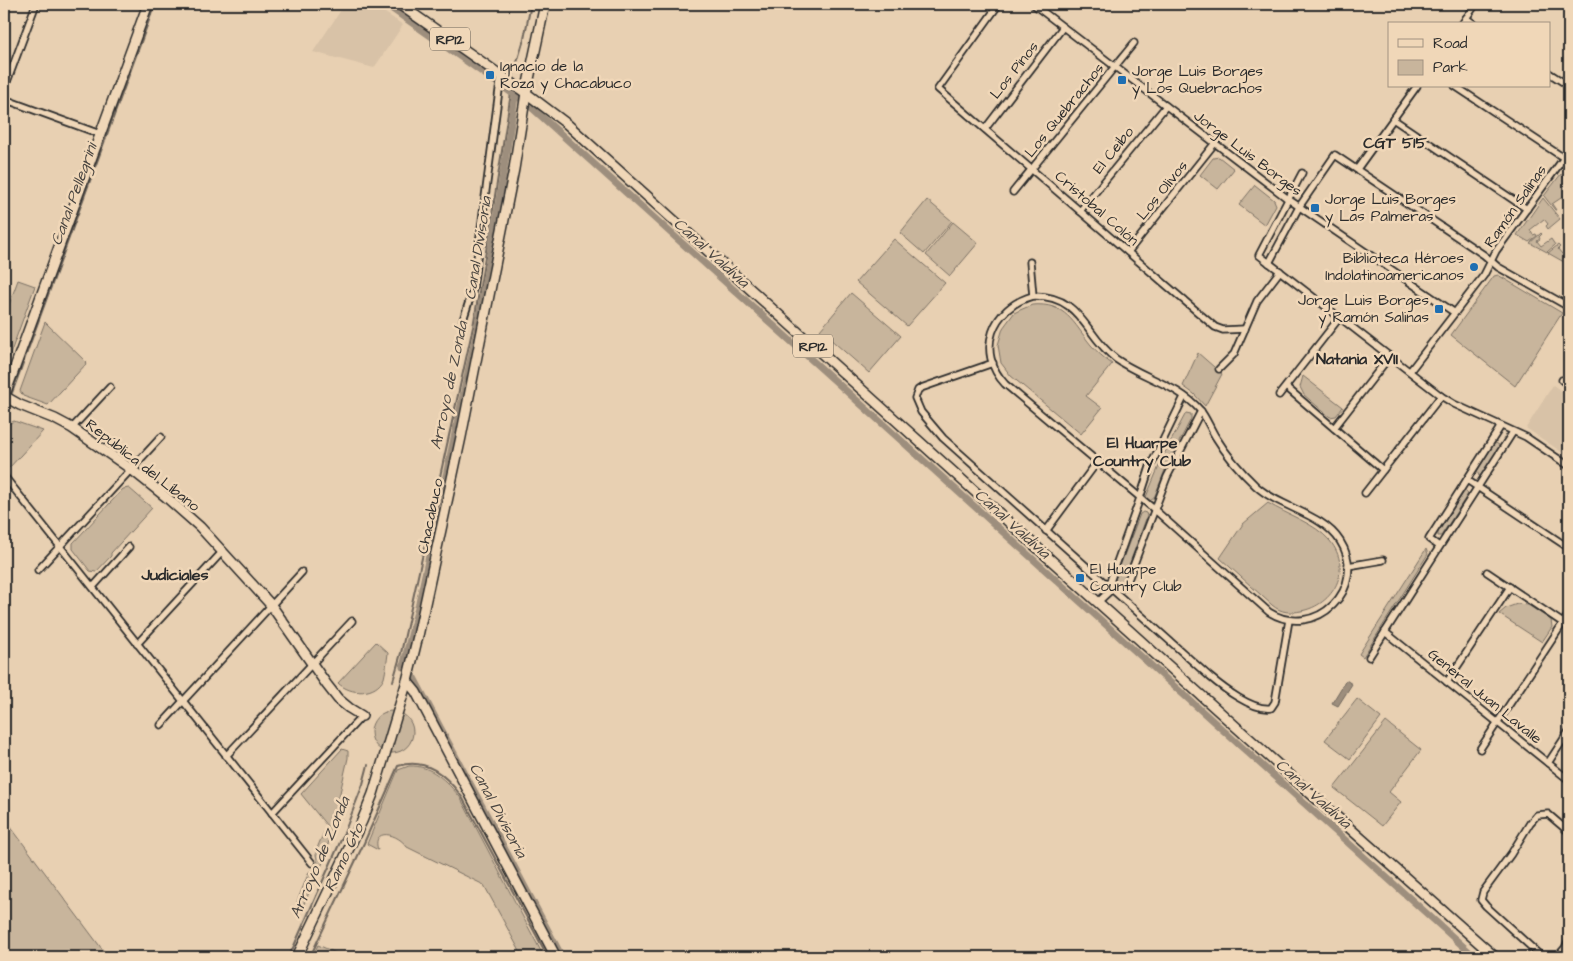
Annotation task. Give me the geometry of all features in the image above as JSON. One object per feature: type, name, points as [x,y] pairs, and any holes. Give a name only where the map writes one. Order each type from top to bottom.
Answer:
[{"type":"main road","points":[[4,396],[148,4]]},
{"type":"main road","name":"RP12","points":[[398,4],[500,81],[526,93],[567,124],[1100,599],[1276,764],[1495,957]]},
{"type":"main road","name":"Chacabuco","points":[[297,957],[370,803],[407,681],[467,409],[512,178],[526,93],[545,4]]},
{"type":"main road","name":"República del Líbano","points":[[4,396],[72,428],[131,469],[200,527],[271,605],[338,699],[362,716]]},
{"type":"main road","points":[[407,681],[416,692],[556,957]]},
{"type":"street","points":[[4,90],[36,4]]},
{"type":"street","name":"Cristobal Colón","points":[[999,4],[938,89],[1218,329],[1245,329]]},
{"type":"street","name":"Jorge Luis Borges","points":[[1033,4],[1288,199],[1455,312]]},
{"type":"street","points":[[1464,21],[1476,4]]},
{"type":"street","points":[[1562,4],[1569,8]]},
{"type":"street","name":"Los Pinos","points":[[985,129],[1063,27]]},
{"type":"street","name":"Los Quebrachos","points":[[1013,192],[1134,43]]},
{"type":"street","points":[[1550,74],[1569,86]]},
{"type":"street","points":[[463,320],[473,289],[500,81]]},
{"type":"street","points":[[1357,169],[1416,88]]},
{"type":"street","points":[[1458,88],[1564,158]]},
{"type":"street","points":[[4,99],[100,134]]},
{"type":"street","name":"El Ceibo","points":[[1080,210],[1166,106]]},
{"type":"street","points":[[1393,119],[1527,209]]},
{"type":"street","name":"Los Olivos","points":[[1128,252],[1215,144]]},
{"type":"street","name":"Ramón Salinas","points":[[1410,371],[1484,275],[1496,251],[1569,151]]},
{"type":"street","points":[[1269,263],[1299,207],[1335,155],[1484,255],[1491,262],[1569,307]]},
{"type":"street","points":[[1302,173],[1259,255],[1441,396],[1454,404],[1526,437],[1569,466]]},
{"type":"street","points":[[1030,262],[1033,296]]},
{"type":"street","points":[[1219,369],[1234,354],[1257,301],[1280,271]]},
{"type":"street","points":[[1033,296],[1054,298],[1068,305],[1108,353],[1124,364],[1184,397],[1201,411],[1221,446],[1256,486],[1274,499],[1325,525],[1344,548],[1348,566],[1346,583],[1340,597],[1328,610],[1310,619],[1289,620],[1276,616],[1263,608],[1155,510],[1004,384],[997,376],[993,363],[990,344],[991,337],[997,322],[1010,306],[1033,296]]},
{"type":"street","points":[[1279,395],[1340,317]]},
{"type":"street","points":[[1334,428],[1390,356]]},
{"type":"street","points":[[993,363],[921,388],[915,398],[926,418],[943,438],[1220,685],[1236,696],[1263,708],[1271,708],[1275,702],[1289,620]]},
{"type":"street","points":[[1562,380],[1569,385]]},
{"type":"street","points":[[1286,386],[1383,470]]},
{"type":"street","points":[[72,428],[110,387]]},
{"type":"street","points":[[1365,492],[1441,396]]},
{"type":"street","points":[[1100,599],[1110,587],[1150,467],[1184,397]]},
{"type":"street","points":[[1110,587],[1123,587],[1126,585],[1170,471],[1201,411]]},
{"type":"street","points":[[1439,546],[1429,539],[1501,426]]},
{"type":"street","points":[[1369,657],[1514,432]]},
{"type":"street","points":[[38,570],[161,437]]},
{"type":"street","points":[[1046,531],[1098,461]]},
{"type":"street","points":[[4,476],[312,863]]},
{"type":"street","points":[[1467,480],[1569,548]]},
{"type":"street","points":[[92,587],[129,548]]},
{"type":"street","points":[[137,644],[223,551]]},
{"type":"street","points":[[1348,566],[1383,560]]},
{"type":"street","points":[[161,725],[302,572]]},
{"type":"street","points":[[1487,572],[1563,623]]},
{"type":"street","points":[[1447,682],[1510,587]]},
{"type":"street","points":[[1480,749],[1569,614]]},
{"type":"street","points":[[226,756],[352,621]]},
{"type":"street","name":"General Juan Lavalle","points":[[1386,632],[1569,780]]},
{"type":"street","points":[[272,813],[362,716]]},
{"type":"street","points":[[1548,763],[1569,731]]},
{"type":"street","points":[[1542,957],[1481,900],[1486,887],[1512,854],[1530,823],[1537,815],[1548,814],[1569,832]]},
{"type":"street","points":[[1557,957],[1565,948],[1569,939]]},
{"type":"street","points":[[1566,957],[1569,954]]},
{"type":"shaded area","points":[[345,4],[372,4],[403,25],[374,68],[313,52]]},
{"type":"shaded area","points":[[1553,385],[1569,395],[1569,457],[1526,428]]},
{"type":"shaded area","points":[[1346,680],[1352,684],[1338,706],[1332,703]]},
{"type":"green space","points":[[1219,157],[1234,169],[1218,189],[1200,175],[1213,158]]},
{"type":"green space","points":[[1561,174],[1569,185],[1569,196],[1567,194],[1552,204],[1555,210],[1544,196]]},
{"type":"green space","points":[[1255,185],[1274,200],[1276,205],[1265,225],[1239,205]]},
{"type":"green space","points":[[1543,198],[1560,219],[1548,229],[1546,226],[1548,224],[1544,219],[1530,230],[1533,235],[1536,234],[1537,236],[1529,242],[1517,235]]},
{"type":"green space","points":[[927,200],[952,221],[924,254],[900,233]]},
{"type":"green space","points":[[953,222],[978,243],[950,276],[926,255]]},
{"type":"green space","points":[[1541,233],[1540,239],[1537,241],[1541,246],[1551,239],[1555,245],[1547,252],[1530,243]]},
{"type":"green space","points":[[894,239],[945,283],[907,326],[856,282]]},
{"type":"green space","points":[[1558,245],[1560,247],[1558,249],[1562,254],[1569,248],[1569,258],[1564,262],[1548,253]]},
{"type":"green space","points":[[1498,275],[1562,313],[1515,386],[1451,335],[1494,276]]},
{"type":"green space","points":[[18,280],[35,286],[4,371],[4,318]]},
{"type":"green space","points":[[851,293],[901,336],[869,373],[820,330]]},
{"type":"green space","points":[[1032,305],[1044,305],[1061,311],[1073,322],[1093,348],[1112,364],[1086,396],[1102,408],[1081,434],[1011,376],[1001,363],[998,345],[1003,328],[1014,313]]},
{"type":"green space","points":[[45,322],[87,363],[48,405],[23,396],[20,391]]},
{"type":"green space","points":[[1198,353],[1222,374],[1205,406],[1183,386]]},
{"type":"green space","points":[[1303,376],[1343,407],[1336,416],[1330,417],[1304,395],[1300,387]]},
{"type":"green space","points":[[1186,413],[1191,414],[1191,419],[1167,465],[1154,498],[1150,501],[1146,497],[1165,452]]},
{"type":"green space","points":[[14,421],[43,431],[9,468],[4,466],[4,436],[8,424]]},
{"type":"green space","points":[[1496,443],[1499,445],[1499,448],[1479,476],[1477,471]]},
{"type":"green space","points":[[129,488],[152,508],[96,572],[90,571],[73,549],[73,543],[123,489]]},
{"type":"green space","points":[[1466,491],[1468,494],[1441,536],[1438,536],[1438,532]]},
{"type":"green space","points":[[1268,503],[1317,529],[1330,541],[1337,552],[1340,574],[1336,584],[1331,594],[1313,607],[1294,612],[1279,610],[1220,558],[1243,524]]},
{"type":"green space","points":[[1143,512],[1147,516],[1123,582],[1118,584],[1115,582],[1115,579],[1140,514]]},
{"type":"green space","points":[[1426,549],[1428,554],[1363,657],[1359,654]]},
{"type":"green space","points":[[1517,604],[1528,605],[1551,620],[1552,627],[1542,642],[1499,614],[1506,608]]},
{"type":"green space","points":[[376,642],[388,653],[384,678],[380,684],[369,691],[363,692],[349,690],[338,683]]},
{"type":"green space","points":[[1357,699],[1381,718],[1350,759],[1325,740]]},
{"type":"green space","points":[[392,711],[407,717],[413,732],[407,747],[392,753],[377,747],[371,732],[377,717]]},
{"type":"green space","points":[[1386,722],[1421,750],[1389,792],[1401,802],[1382,826],[1334,788]]},
{"type":"green space","points":[[342,749],[348,751],[348,758],[325,858],[302,908],[297,902],[309,872],[316,868],[318,864],[316,853],[327,826],[301,794]]},
{"type":"green space","points":[[409,766],[417,766],[432,771],[444,780],[460,797],[544,957],[523,957],[484,885],[407,847],[398,838],[382,835],[378,838],[378,850],[367,844],[398,770]]},
{"type":"green space","points":[[4,818],[108,957],[4,957]]},
{"type":"green space","points":[[318,945],[336,953],[325,957],[312,957]]},
{"type":"waterway","name":"Canal Pellegrini","points":[[12,393],[155,4]]},
{"type":"waterway","name":"Canal Valdivia","points":[[385,4],[519,98]]},
{"type":"waterway","name":"Arroyo de Zonda","points":[[513,76],[524,39],[531,4]]},
{"type":"waterway","name":"Arroyo de Zonda","points":[[393,681],[401,653],[473,327],[511,93]]},
{"type":"waterway","name":"Canal Divisoria","points":[[403,667],[419,603],[477,330],[515,96]]},
{"type":"waterway","name":"Canal Valdivia","points":[[532,108],[1475,957]]},
{"type":"waterway","name":"Canal Divisoria","points":[[413,676],[562,957]]},
{"type":"waterway","name":"Ramo 6to","points":[[310,957],[398,766],[408,764],[418,764],[434,770],[442,775],[462,797],[548,957]]},
{"type":"waterway","name":"Arroyo de Zonda","points":[[289,957],[345,831],[363,784],[368,765]]},
{"type":"place","name":"Ignacio de la Roza y Chacabuco","points":[[490,75]]},
{"type":"place","name":"Jorge Luis Borges y Los Quebrachos","points":[[1122,80]]},
{"type":"place","name":"Jorge Luis Borges y Las Palmeras","points":[[1315,208]]},
{"type":"place","name":"Biblioteca Héroes Indolatinoamericanos","points":[[1474,267]]},
{"type":"place","name":"Jorge Luis Borges y Ramón Salinas","points":[[1439,309]]},
{"type":"place","name":"El Huarpe Country Club","points":[[1080,578]]},
{"type":"district","name":"CGT 515","points":[[1395,142]]},
{"type":"district","name":"Natania XVII","points":[[1357,358]]},
{"type":"district","name":"El Huarpe Country Club","points":[[1142,451]]},
{"type":"district","name":"Judiciales","points":[[175,574]]}]
